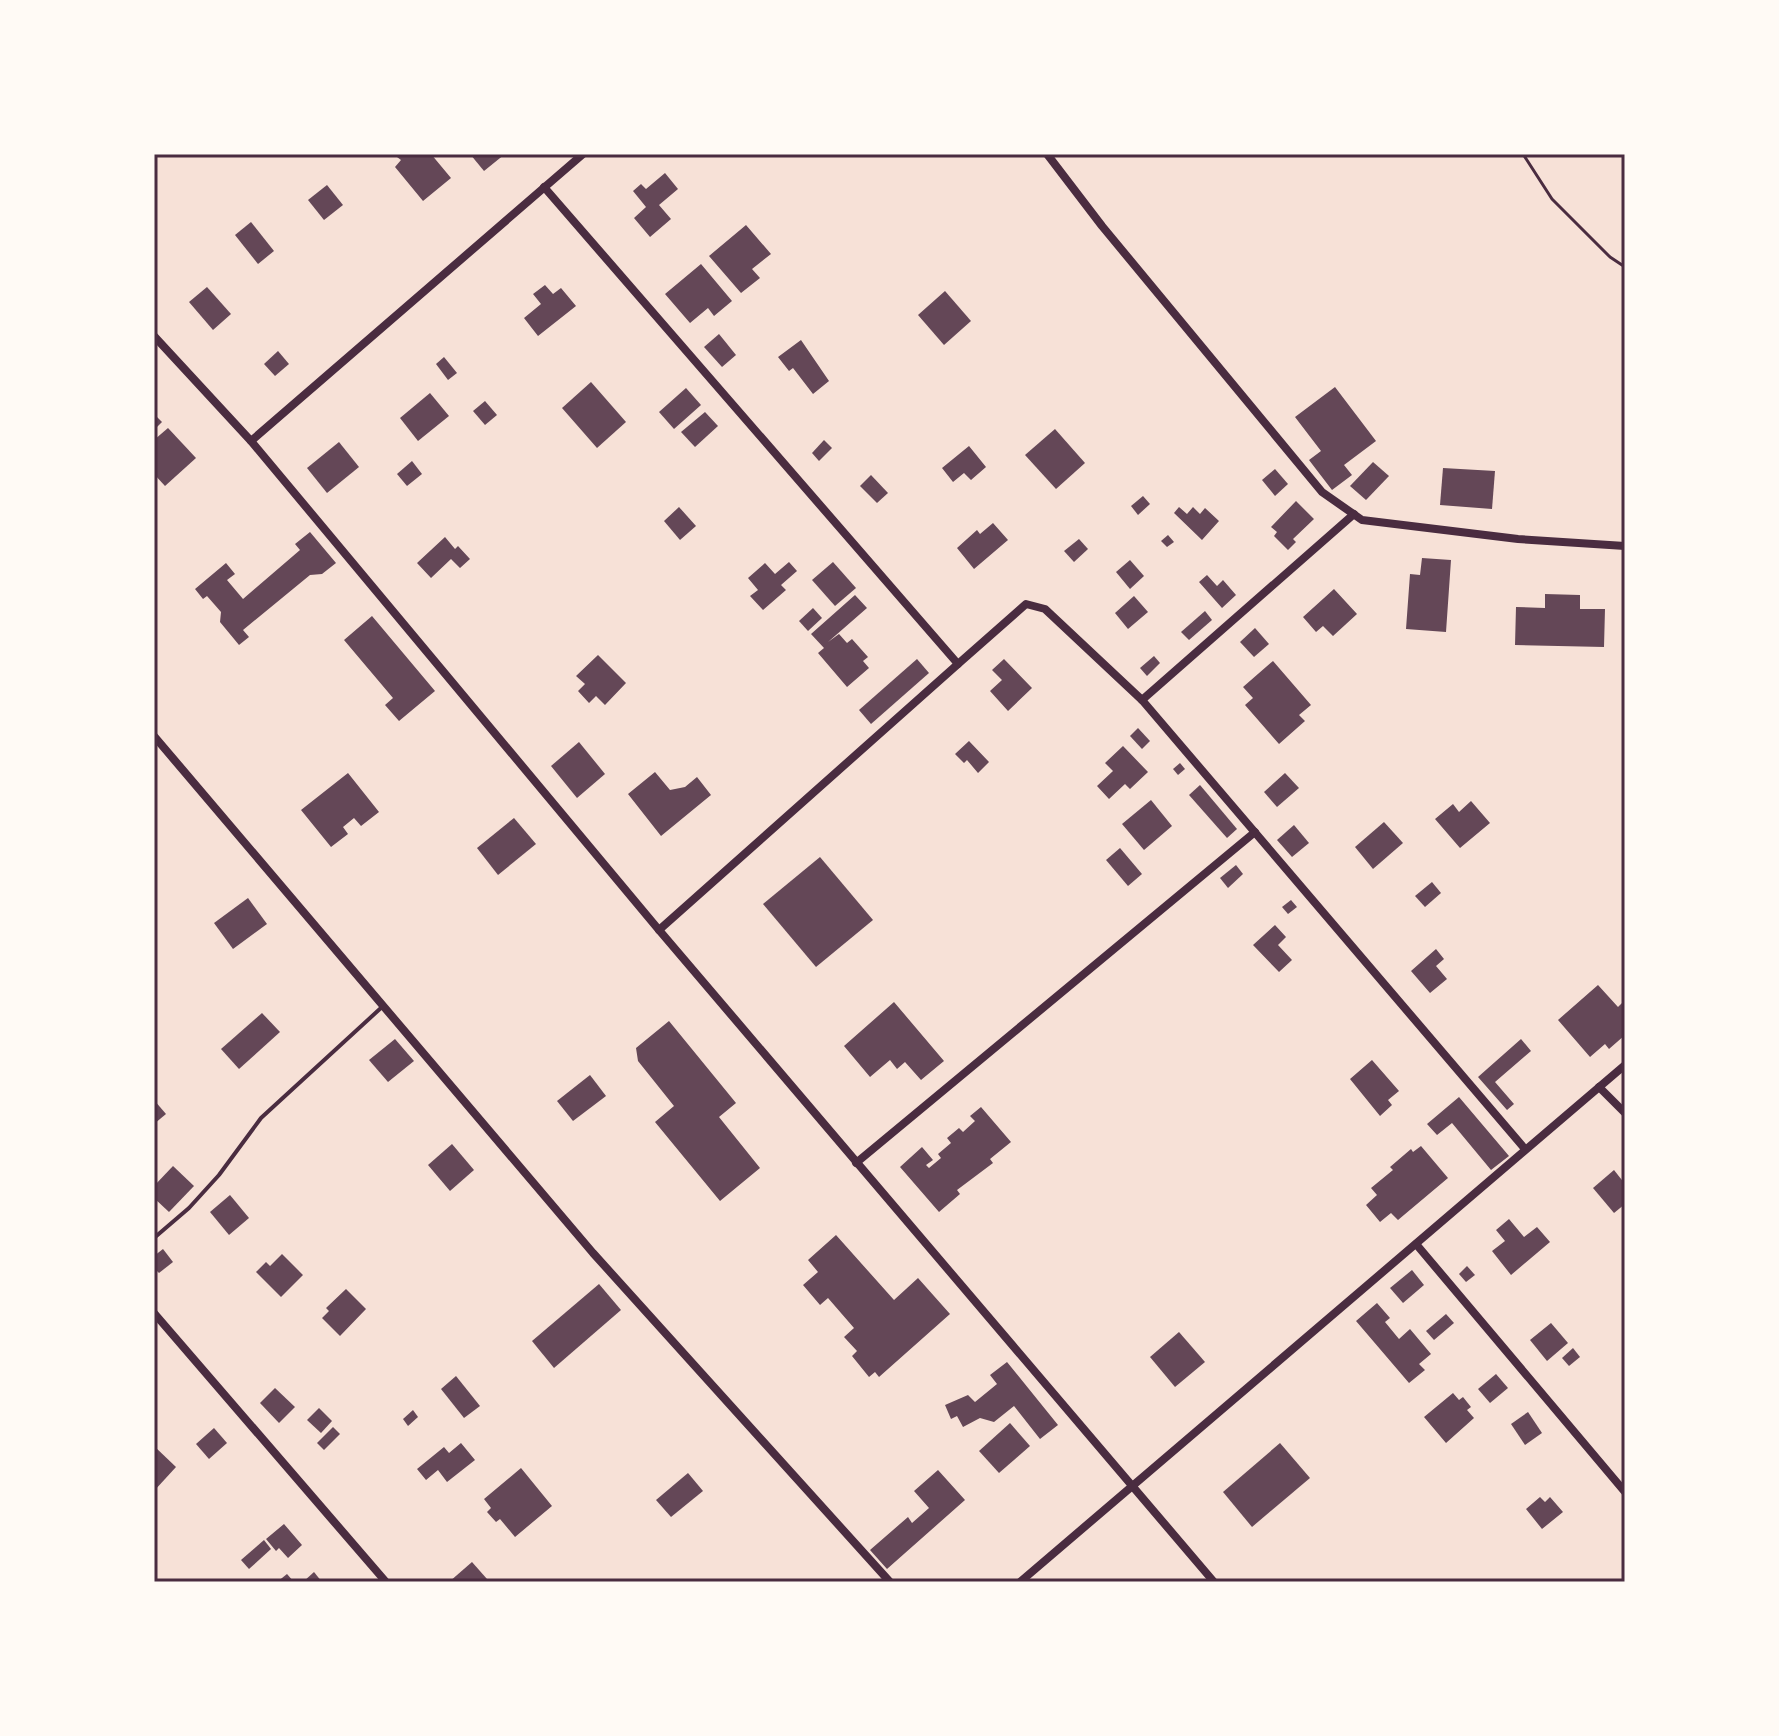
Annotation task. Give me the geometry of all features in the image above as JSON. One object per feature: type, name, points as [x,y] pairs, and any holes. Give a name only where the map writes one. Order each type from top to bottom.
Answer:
[{"type":"street","points":[[251,441],[583,154]]},
{"type":"street","points":[[1047,154],[1102,226],[1322,492],[1362,520],[1518,539],[1625,546]]},
{"type":"street","points":[[544,187],[958,664]]},
{"type":"street","points":[[154,336],[251,441],[659,930],[1214,1582]]},
{"type":"street","points":[[1142,700],[1354,514]]},
{"type":"street","points":[[659,930],[1026,604],[1045,609],[1142,700],[1525,1149]]},
{"type":"street","points":[[154,736],[593,1253],[890,1582]]},
{"type":"street","points":[[856,1163],[1255,832]]},
{"type":"street","points":[[1020,1582],[1625,1065]]},
{"type":"street","points":[[1599,1087],[1625,1113]]},
{"type":"street","points":[[1416,1244],[1625,1492]]},
{"type":"street","points":[[154,1313],[386,1582]]},
{"type":"lane","points":[[154,1238],[189,1208],[219,1175],[261,1118],[382,1007]]},
{"type":"path","points":[[1523,154],[1552,199],[1610,257],[1625,267]]},
{"type":"building","points":[[393,154],[431,154],[451,178],[423,201],[395,167],[401,160]]},
{"type":"building","points":[[470,154],[505,154],[484,171]]},
{"type":"building","points":[[665,173],[678,189],[659,205],[671,219],[650,237],[634,218],[646,207],[633,191],[641,184],[646,189]]},
{"type":"building","points":[[327,185],[343,205],[324,220],[308,200]]},
{"type":"building","points":[[251,222],[274,251],[258,264],[235,235]]},
{"type":"building","points":[[746,225],[771,254],[752,269],[760,278],[741,293],[709,256]]},
{"type":"building","points":[[701,264],[732,301],[714,316],[708,308],[690,323],[665,294]]},
{"type":"building","points":[[545,285],[553,294],[561,288],[576,306],[538,336],[524,318],[541,304],[533,294]]},
{"type":"building","points":[[207,287],[231,314],[213,330],[189,302]]},
{"type":"building","points":[[945,291],[971,321],[944,345],[918,315]]},
{"type":"building","points":[[719,334],[736,355],[722,367],[704,347]]},
{"type":"building","points":[[801,340],[829,381],[813,394],[793,368],[789,371],[778,357]]},
{"type":"building","points":[[278,351],[289,364],[275,376],[264,364]]},
{"type":"building","points":[[444,357],[457,373],[448,380],[436,364]]},
{"type":"building","points":[[591,382],[626,422],[597,448],[562,408]]},
{"type":"building","points":[[1335,387],[1376,441],[1344,465],[1352,475],[1332,490],[1309,460],[1321,451],[1295,417]]},
{"type":"building","points":[[686,388],[701,405],[674,429],[659,412]]},
{"type":"building","points":[[430,393],[449,416],[418,441],[400,418]]},
{"type":"building","points":[[485,401],[497,415],[485,425],[473,411]]},
{"type":"building","points":[[705,412],[718,426],[695,447],[681,432]]},
{"type":"building","points":[[154,414],[162,422],[154,430]]},
{"type":"building","points":[[168,428],[196,458],[165,486],[154,474],[154,440]]},
{"type":"building","points":[[1055,429],[1085,463],[1056,489],[1025,455]]},
{"type":"building","points":[[824,440],[832,448],[819,461],[812,453]]},
{"type":"building","points":[[339,442],[359,467],[327,493],[307,468]]},
{"type":"building","points":[[969,446],[986,467],[971,480],[964,473],[953,482],[942,468]]},
{"type":"building","points":[[412,461],[422,474],[407,486],[397,474]]},
{"type":"building","points":[[1373,462],[1389,476],[1366,500],[1350,486]]},
{"type":"building","points":[[1443,468],[1495,471],[1492,509],[1440,505]]},
{"type":"building","points":[[1275,469],[1288,484],[1275,496],[1262,480]]},
{"type":"building","points":[[871,475],[888,493],[877,503],[860,486]]},
{"type":"building","points":[[1143,496],[1150,504],[1138,515],[1131,506]]},
{"type":"building","points":[[1296,501],[1314,519],[1293,539],[1296,542],[1288,550],[1274,536],[1277,532],[1271,527]]},
{"type":"building","points":[[679,507],[696,526],[680,540],[664,521]]},
{"type":"building","points":[[1179,507],[1187,514],[1193,507],[1200,514],[1205,508],[1219,521],[1202,540],[1174,513]]},
{"type":"building","points":[[993,523],[1008,540],[974,569],[957,548],[977,530],[980,534]]},
{"type":"building","points":[[310,532],[336,563],[322,574],[310,575],[243,630],[249,637],[239,645],[220,622],[221,612],[207,596],[203,599],[195,589],[226,563],[235,574],[227,580],[243,599],[300,550],[295,544]]},
{"type":"building","points":[[1168,535],[1174,542],[1167,547],[1161,541]]},
{"type":"building","points":[[445,537],[455,549],[458,546],[470,559],[460,568],[451,559],[431,578],[417,563]]},
{"type":"building","points":[[1079,539],[1088,549],[1074,562],[1064,551]]},
{"type":"building","points":[[1422,558],[1451,560],[1446,632],[1406,629],[1410,574],[1420,575]]},
{"type":"building","points":[[1130,560],[1144,576],[1130,589],[1116,572]]},
{"type":"building","points":[[789,562],[797,571],[781,585],[786,590],[763,610],[750,596],[758,590],[748,578],[765,563],[775,574]]},
{"type":"building","points":[[833,562],[856,588],[835,606],[812,580]]},
{"type":"building","points":[[1207,575],[1217,586],[1223,580],[1236,595],[1222,608],[1199,582]]},
{"type":"building","points":[[1334,589],[1357,614],[1333,636],[1323,626],[1316,632],[1303,617]]},
{"type":"building","points":[[1545,594],[1580,595],[1580,609],[1605,609],[1604,647],[1515,645],[1516,607],[1545,608]]},
{"type":"building","points":[[855,595],[867,608],[828,642],[839,634],[847,643],[852,639],[868,657],[863,661],[869,668],[847,687],[818,653],[824,648],[811,634]]},
{"type":"building","points":[[1134,596],[1148,612],[1128,629],[1115,613]]},
{"type":"building","points":[[813,608],[822,618],[808,631],[799,621]]},
{"type":"building","points":[[1205,611],[1212,620],[1189,640],[1181,632]]},
{"type":"building","points":[[372,616],[435,691],[399,721],[385,705],[393,698],[344,640]]},
{"type":"building","points":[[1255,628],[1269,644],[1254,657],[1240,642]]},
{"type":"building","points":[[598,655],[626,683],[605,705],[596,696],[589,703],[578,691],[585,684],[576,676]]},
{"type":"building","points":[[1154,656],[1160,663],[1147,676],[1140,668]]},
{"type":"building","points":[[917,659],[929,673],[871,724],[859,710]]},
{"type":"building","points":[[1004,659],[1032,688],[1008,711],[990,691],[1002,680],[992,670]]},
{"type":"building","points":[[1273,661],[1311,705],[1299,715],[1305,721],[1279,744],[1245,705],[1253,698],[1243,687]]},
{"type":"building","points":[[1138,728],[1150,741],[1142,749],[1130,736]]},
{"type":"building","points":[[969,741],[989,762],[978,773],[967,760],[964,763],[955,754]]},
{"type":"building","points":[[579,742],[605,774],[577,798],[551,766]]},
{"type":"building","points":[[1123,746],[1148,772],[1130,789],[1125,784],[1109,799],[1097,786],[1113,771],[1105,763]]},
{"type":"building","points":[[1180,763],[1185,769],[1178,775],[1173,769]]},
{"type":"building","points":[[655,772],[670,790],[685,787],[697,777],[711,795],[661,836],[628,794]]},
{"type":"building","points":[[348,773],[379,812],[361,826],[354,818],[343,827],[348,834],[331,847],[301,810]]},
{"type":"building","points":[[1285,773],[1299,788],[1277,807],[1264,792]]},
{"type":"building","points":[[1200,785],[1237,829],[1227,838],[1189,795]]},
{"type":"building","points":[[1151,800],[1172,826],[1144,850],[1122,824]]},
{"type":"building","points":[[1471,801],[1490,823],[1460,848],[1435,819],[1453,804],[1459,812]]},
{"type":"building","points":[[514,818],[536,844],[498,875],[477,848]]},
{"type":"building","points":[[1384,822],[1403,843],[1373,869],[1355,847]]},
{"type":"building","points":[[1294,825],[1309,843],[1292,857],[1277,840]]},
{"type":"building","points":[[1120,848],[1142,874],[1128,886],[1106,860]]},
{"type":"building","points":[[820,857],[873,920],[816,967],[763,904]]},
{"type":"building","points":[[1236,865],[1243,874],[1228,888],[1220,878]]},
{"type":"building","points":[[1432,882],[1441,893],[1425,907],[1415,896]]},
{"type":"building","points":[[248,898],[267,924],[233,949],[214,923]]},
{"type":"building","points":[[1291,900],[1297,907],[1288,914],[1282,907]]},
{"type":"building","points":[[1275,925],[1286,937],[1278,945],[1292,960],[1279,972],[1253,945]]},
{"type":"building","points":[[1436,949],[1444,959],[1436,966],[1447,979],[1430,993],[1411,971]]},
{"type":"building","points":[[1598,985],[1618,1007],[1622,1003],[1625,1007],[1625,1035],[1609,1049],[1605,1044],[1590,1057],[1558,1020]]},
{"type":"building","points":[[894,1002],[944,1061],[921,1080],[905,1062],[897,1069],[890,1060],[870,1077],[844,1046]]},
{"type":"building","points":[[262,1013],[280,1032],[239,1069],[221,1049]]},
{"type":"building","points":[[669,1021],[736,1103],[719,1117],[760,1168],[720,1201],[655,1122],[674,1106],[638,1061],[636,1048]]},
{"type":"building","points":[[395,1039],[414,1061],[388,1082],[369,1060]]},
{"type":"building","points":[[1521,1039],[1531,1051],[1495,1082],[1514,1104],[1507,1110],[1478,1077]]},
{"type":"building","points":[[1372,1060],[1399,1091],[1388,1100],[1392,1105],[1380,1116],[1350,1079]]},
{"type":"building","points":[[590,1075],[606,1096],[573,1121],[557,1101]]},
{"type":"building","points":[[1459,1097],[1509,1156],[1491,1170],[1452,1123],[1437,1135],[1427,1124]]},
{"type":"building","points":[[154,1100],[166,1114],[154,1124]]},
{"type":"building","points":[[981,1107],[1011,1142],[990,1159],[993,1163],[957,1190],[960,1194],[939,1212],[900,1167],[922,1147],[933,1160],[926,1165],[929,1168],[941,1158],[938,1154],[951,1143],[947,1138],[959,1128],[963,1132],[975,1121],[970,1116]]},
{"type":"building","points":[[452,1144],[474,1170],[450,1191],[428,1165]]},
{"type":"building","points":[[1421,1146],[1448,1178],[1398,1220],[1391,1213],[1380,1222],[1366,1205],[1377,1195],[1371,1188],[1393,1170],[1390,1167],[1411,1149],[1413,1152]]},
{"type":"building","points":[[173,1166],[194,1186],[169,1212],[154,1198],[154,1186]]},
{"type":"building","points":[[1614,1170],[1625,1184],[1625,1204],[1614,1213],[1593,1188]]},
{"type":"building","points":[[230,1195],[249,1218],[229,1235],[210,1212]]},
{"type":"building","points":[[1509,1219],[1524,1237],[1537,1227],[1550,1242],[1511,1275],[1492,1251],[1505,1241],[1496,1230]]},
{"type":"building","points":[[836,1235],[894,1300],[918,1278],[950,1314],[879,1377],[875,1372],[869,1377],[852,1356],[857,1351],[844,1337],[854,1328],[828,1298],[820,1305],[803,1285],[818,1272],[808,1260]]},
{"type":"building","points":[[163,1249],[173,1262],[159,1273],[154,1268],[154,1256]]},
{"type":"building","points":[[282,1254],[303,1275],[281,1297],[256,1272],[266,1262],[270,1266]]},
{"type":"building","points":[[1467,1266],[1475,1275],[1466,1282],[1459,1274]]},
{"type":"building","points":[[1412,1270],[1424,1285],[1403,1303],[1390,1288]]},
{"type":"building","points":[[599,1284],[621,1310],[554,1368],[532,1341]]},
{"type":"building","points":[[346,1289],[366,1309],[340,1336],[322,1318],[329,1311],[326,1308]]},
{"type":"building","points":[[1377,1303],[1390,1318],[1385,1322],[1399,1339],[1410,1329],[1431,1354],[1419,1364],[1425,1370],[1409,1383],[1356,1321]]},
{"type":"building","points":[[1446,1314],[1454,1323],[1434,1340],[1426,1331]]},
{"type":"building","points":[[1551,1323],[1568,1343],[1547,1361],[1530,1340]]},
{"type":"building","points":[[1179,1332],[1205,1362],[1175,1387],[1150,1357]]},
{"type":"building","points":[[1573,1348],[1580,1357],[1569,1366],[1562,1358]]},
{"type":"building","points":[[1007,1362],[1058,1425],[1040,1439],[1014,1406],[994,1422],[980,1418],[963,1427],[957,1416],[951,1419],[945,1405],[968,1395],[975,1402],[997,1384],[990,1375]]},
{"type":"building","points":[[1496,1374],[1508,1388],[1490,1403],[1478,1389]]},
{"type":"building","points":[[456,1376],[480,1406],[464,1418],[441,1389]]},
{"type":"building","points":[[275,1388],[295,1407],[279,1423],[260,1403]]},
{"type":"building","points":[[1453,1393],[1459,1400],[1463,1397],[1471,1407],[1467,1410],[1474,1418],[1446,1443],[1424,1417]]},
{"type":"building","points":[[319,1408],[332,1421],[321,1433],[307,1420]]},
{"type":"building","points":[[413,1410],[418,1417],[408,1426],[403,1419]]},
{"type":"building","points":[[1528,1412],[1542,1433],[1525,1445],[1511,1424]]},
{"type":"building","points":[[1010,1423],[1030,1446],[999,1473],[979,1451]]},
{"type":"building","points":[[333,1427],[340,1434],[324,1450],[317,1443]]},
{"type":"building","points":[[214,1428],[227,1443],[209,1459],[196,1444]]},
{"type":"building","points":[[461,1443],[475,1460],[447,1482],[438,1470],[426,1480],[417,1469],[444,1447],[449,1453]]},
{"type":"building","points":[[1280,1443],[1310,1478],[1252,1527],[1223,1492]]},
{"type":"building","points":[[154,1446],[176,1467],[154,1491]]},
{"type":"building","points":[[521,1468],[552,1506],[515,1537],[500,1519],[496,1522],[487,1512],[491,1508],[484,1499]]},
{"type":"building","points":[[938,1470],[965,1500],[887,1569],[870,1550],[908,1517],[912,1523],[929,1508],[914,1491]]},
{"type":"building","points":[[688,1473],[703,1491],[671,1517],[656,1500]]},
{"type":"building","points":[[1540,1497],[1545,1502],[1550,1497],[1563,1512],[1542,1529],[1526,1509]]},
{"type":"building","points":[[284,1524],[302,1545],[288,1558],[279,1548],[276,1551],[266,1539]]},
{"type":"building","points":[[264,1540],[271,1549],[249,1569],[241,1560]]},
{"type":"building","points":[[472,1562],[487,1579],[483,1582],[449,1582]]},
{"type":"building","points":[[314,1572],[322,1582],[303,1582]]},
{"type":"building","points":[[287,1574],[294,1582],[277,1582]]}]
